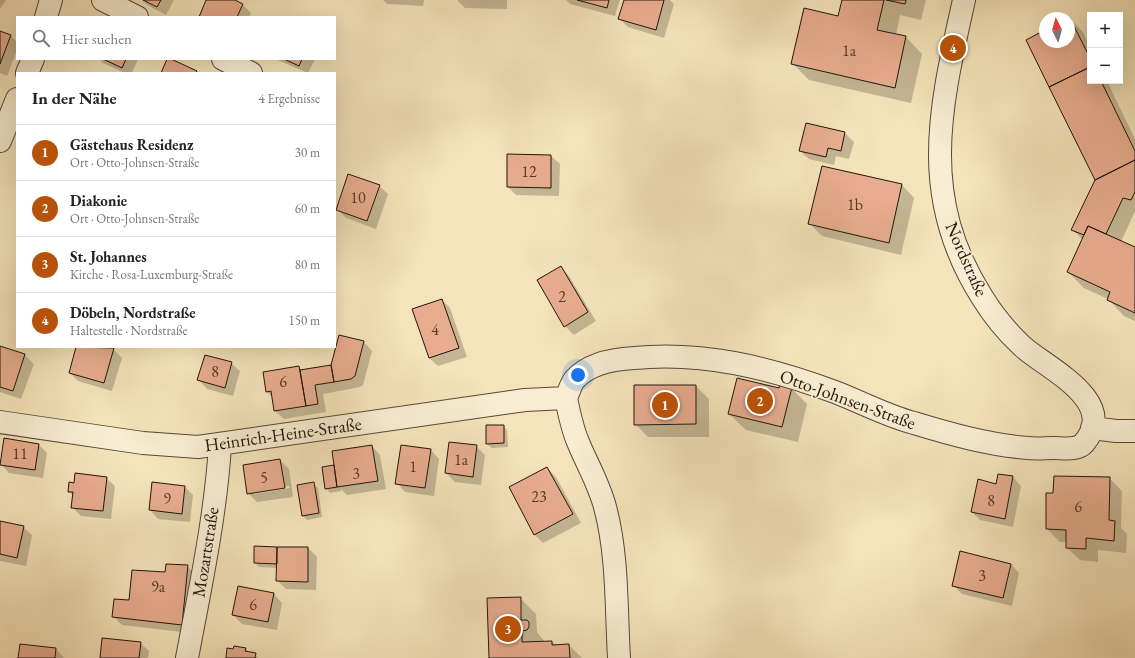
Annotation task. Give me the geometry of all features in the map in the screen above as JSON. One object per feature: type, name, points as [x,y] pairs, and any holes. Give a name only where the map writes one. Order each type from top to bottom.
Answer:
[{"type":"street","points":[[46,16],[51,0]]},
{"type":"street","points":[[103,0],[135,16]]},
{"type":"street","name":"Nordstraße","points":[[964,0],[940,121],[939,154],[941,189],[951,231],[975,285],[996,318],[1022,346],[1081,392],[1090,402],[1094,416],[1092,428]]},
{"type":"street","points":[[27,72],[32,60]]},
{"type":"street","points":[[225,60],[249,72]]},
{"type":"street","points":[[0,141],[16,101]]},
{"type":"street","name":"Otto-Johnsen-Straße","points":[[566,398],[574,380],[594,366],[622,359],[658,355],[699,357],[738,362],[775,372],[910,422],[999,444],[1028,448],[1077,448],[1084,444],[1092,428]]},
{"type":"street","points":[[566,398],[569,414],[578,442],[593,472],[605,506],[612,542],[619,658]]},
{"type":"street","name":"Heinrich-Heine-Straße","points":[[0,422],[143,443],[198,446],[220,445],[526,400],[566,398]]},
{"type":"street","points":[[1092,428],[1116,431],[1135,430]]},
{"type":"street","name":"Mozartstraße","points":[[187,658],[219,466],[220,445]]},
{"type":"building","points":[[143,0],[161,0],[157,7]]},
{"type":"building","points":[[206,0],[235,0],[243,4],[237,16],[199,16]]},
{"type":"building","points":[[577,0],[609,0],[607,8]]},
{"type":"building","points":[[624,0],[664,0],[656,30],[618,19]]},
{"type":"building","points":[[842,0],[884,0],[877,30],[906,36],[895,88],[791,64],[804,8],[838,16]]},
{"type":"building","points":[[886,0],[906,0],[905,4]]},
{"type":"building","points":[[1075,28],[1087,52],[1087,68],[1049,87],[1026,40],[1039,33],[1039,48],[1075,48]]},
{"type":"building","points":[[0,31],[11,35],[0,64]]},
{"type":"building","points":[[105,60],[126,60],[122,68]]},
{"type":"building","points":[[167,60],[173,60],[197,71],[196,72],[161,72]]},
{"type":"building","points":[[286,60],[302,60],[299,66]]},
{"type":"building","points":[[1087,68],[1087,84],[1102,84],[1135,151],[1135,160],[1095,180],[1049,87]]},
{"type":"building","points":[[806,123],[845,132],[841,151],[828,148],[826,157],[799,151]]},
{"type":"building","points":[[507,154],[551,155],[551,188],[507,187]]},
{"type":"building","points":[[1135,160],[1135,192],[1131,200],[1123,198],[1106,234],[1088,226],[1084,235],[1071,230],[1095,180]]},
{"type":"building","points":[[822,166],[902,184],[889,243],[808,224]]},
{"type":"building","points":[[348,174],[380,185],[367,221],[336,210]]},
{"type":"building","points":[[1088,226],[1135,247],[1135,313],[1107,300],[1110,292],[1067,272]]},
{"type":"building","points":[[561,266],[588,312],[564,327],[537,280]]},
{"type":"building","points":[[442,299],[459,348],[429,358],[412,309]]},
{"type":"building","points":[[339,335],[364,341],[355,376],[351,379],[334,382],[331,365]]},
{"type":"building","points":[[0,346],[25,354],[13,391],[0,387]]},
{"type":"building","points":[[76,348],[114,348],[104,383],[69,373]]},
{"type":"building","points":[[205,355],[232,362],[225,388],[197,380]]},
{"type":"building","points":[[331,365],[334,382],[315,385],[318,404],[306,406],[300,370]]},
{"type":"building","points":[[299,366],[306,406],[274,411],[271,391],[266,392],[263,372]]},
{"type":"building","points":[[737,378],[779,388],[780,384],[792,387],[782,427],[728,414]]},
{"type":"building","points":[[634,385],[696,385],[696,424],[634,425]]},
{"type":"building","points":[[486,425],[504,425],[504,443],[486,444]]},
{"type":"building","points":[[4,438],[39,444],[35,470],[0,465]]},
{"type":"building","points":[[449,442],[477,445],[473,477],[445,473]]},
{"type":"building","points":[[372,445],[378,481],[337,487],[332,451]]},
{"type":"building","points":[[401,445],[431,449],[425,488],[395,484]]},
{"type":"building","points":[[280,459],[285,488],[247,494],[243,465]]},
{"type":"building","points":[[334,465],[337,487],[325,489],[322,467]]},
{"type":"building","points":[[547,467],[573,514],[534,535],[509,487]]},
{"type":"building","points":[[75,473],[107,477],[103,511],[71,508],[73,492],[68,492],[69,482],[74,483]]},
{"type":"building","points":[[998,474],[1013,476],[1005,519],[971,512],[978,479],[996,484]]},
{"type":"building","points":[[1054,476],[1110,477],[1109,520],[1115,521],[1114,541],[1086,538],[1086,549],[1066,548],[1066,530],[1046,529],[1046,493],[1053,493]]},
{"type":"building","points":[[152,482],[185,486],[182,514],[149,510]]},
{"type":"building","points":[[314,482],[319,513],[302,516],[297,485]]},
{"type":"building","points":[[0,521],[24,526],[17,558],[0,554]]},
{"type":"building","points":[[254,546],[277,547],[277,564],[254,563]]},
{"type":"building","points":[[277,547],[308,547],[308,582],[276,581]]},
{"type":"building","points":[[960,551],[1011,564],[1003,598],[952,586]]},
{"type":"building","points":[[166,564],[188,565],[182,625],[112,617],[114,599],[129,600],[132,570],[165,572]]},
{"type":"building","points":[[238,586],[274,593],[268,622],[232,615]]},
{"type":"building","points":[[521,597],[521,620],[527,620],[529,622],[529,627],[527,630],[522,631],[522,642],[552,641],[552,645],[569,644],[570,658],[489,658],[487,598]]},
{"type":"building","points":[[102,638],[141,642],[139,658],[100,658]]},
{"type":"building","points":[[20,644],[56,648],[55,658],[18,658]]},
{"type":"building","points":[[234,646],[246,648],[245,651],[256,653],[255,658],[226,658],[227,648],[233,649]]},
{"type":"place","name":"Döbeln, Nordstraße","points":[[953,48]]},
{"type":"place","name":"Diakonie","points":[[760,401]]},
{"type":"place","name":"Gästehaus Residenz","points":[[665,405]]},
{"type":"place","name":"St. Johannes","points":[[508,629]]}]
